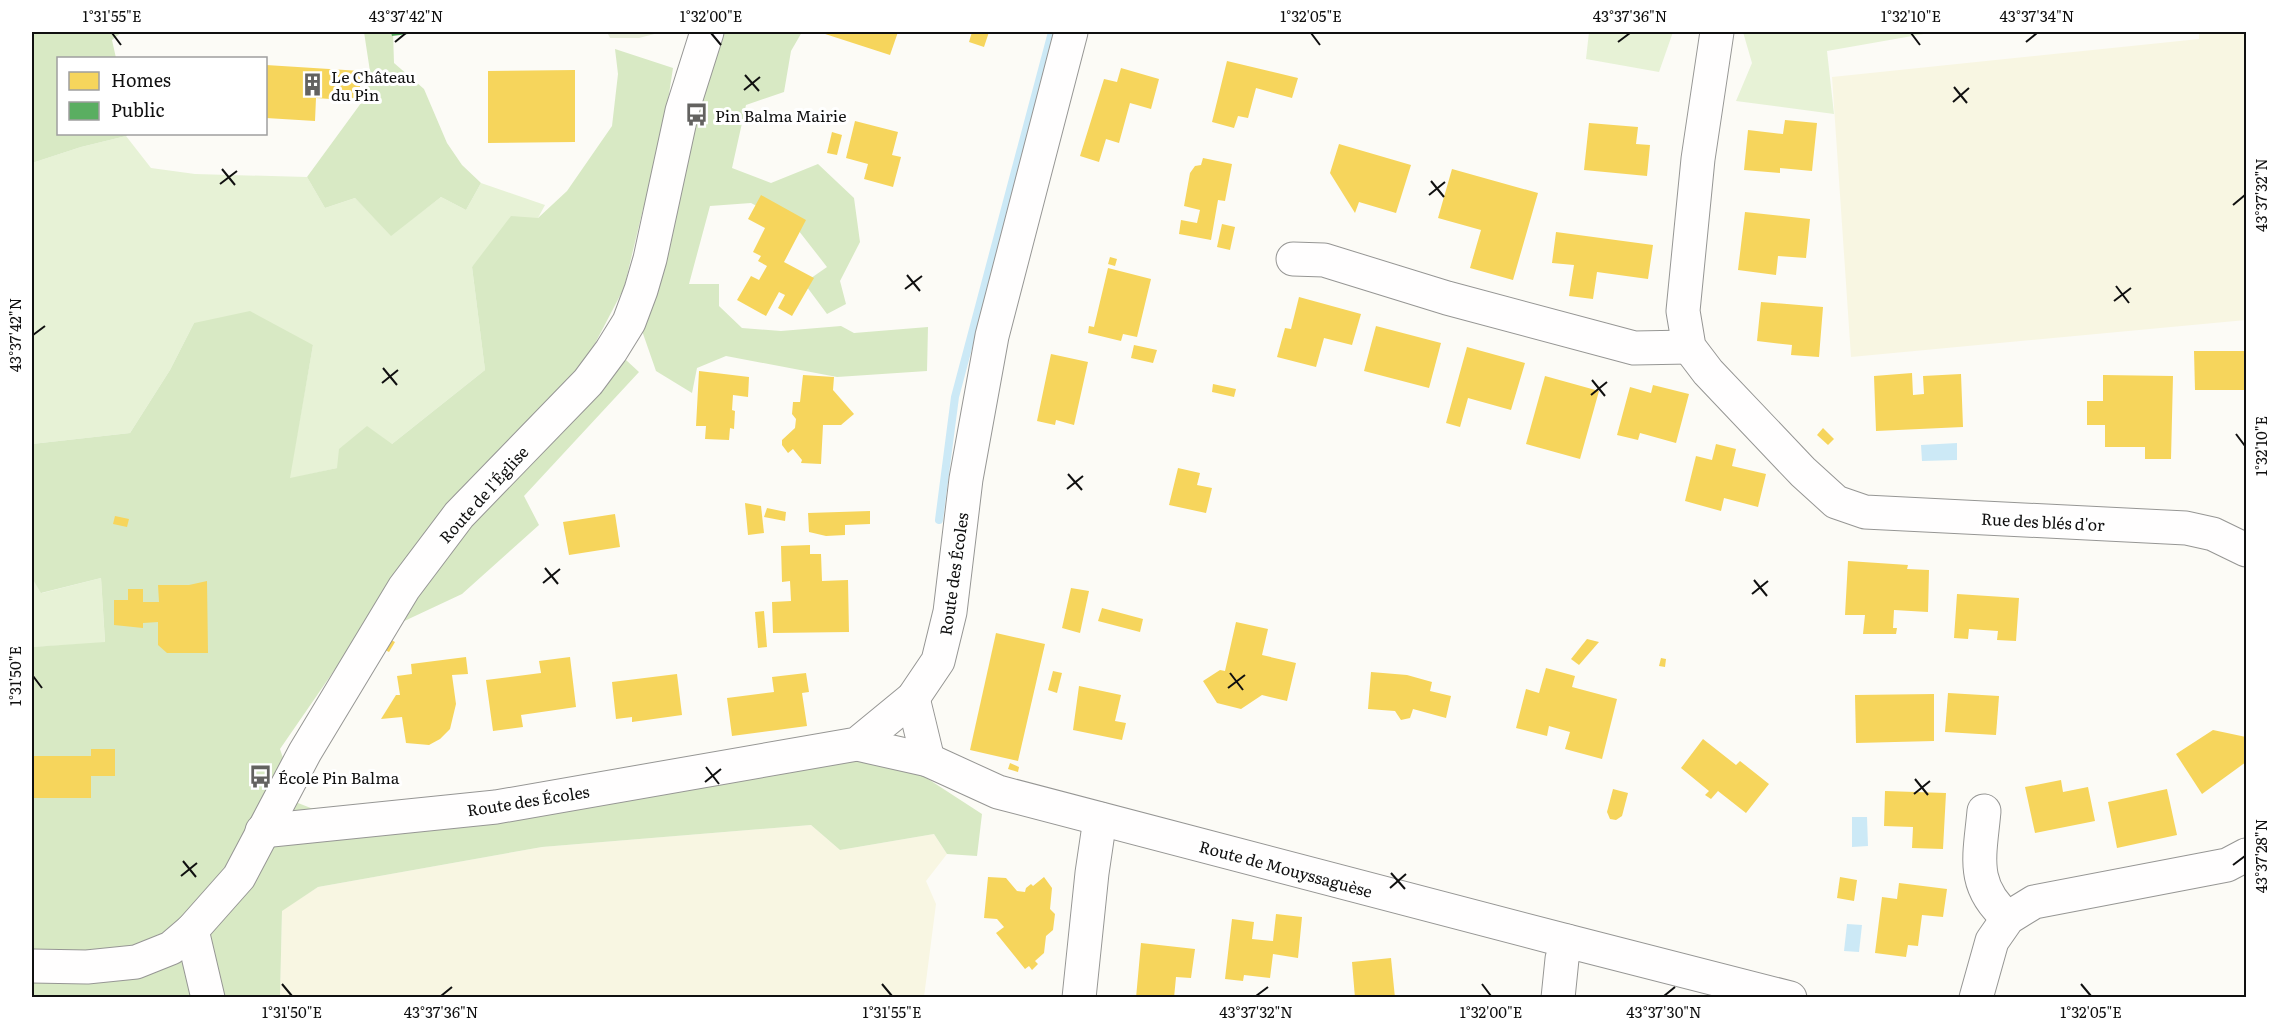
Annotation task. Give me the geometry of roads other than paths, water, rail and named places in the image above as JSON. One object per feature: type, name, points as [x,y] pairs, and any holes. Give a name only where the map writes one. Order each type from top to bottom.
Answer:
[{"type":"street","name":"Route de l'Église","points":[[32,966],[87,967],[136,962],[171,948],[192,930],[239,877],[305,752],[404,588],[459,515],[588,382],[611,351],[628,322],[650,259],[682,111],[707,32]]},
{"type":"street","name":"Route des Écoles","points":[[262,831],[496,807],[857,744],[913,698],[938,661],[948,622],[966,479],[992,336],[1071,32]]},
{"type":"street","points":[[1293,259],[1324,260],[1447,298],[1634,348],[1689,347],[1683,311],[1698,159],[1718,32]]},
{"type":"street","name":"Rue des blés d'or","points":[[1689,347],[1732,398],[1803,472],[1836,502],[1865,512],[2186,528],[2245,545]]},
{"type":"street","points":[[913,698],[928,760]]},
{"type":"street","name":"Route de Mouyssaguèse","points":[[857,744],[928,760],[998,792],[1790,998]]},
{"type":"street","points":[[1984,811],[1979,871],[1992,904],[2008,918]]},
{"type":"street","points":[[1079,998],[1100,819]]},
{"type":"street","points":[[1977,998],[1992,941],[2008,918],[2034,902],[2227,865],[2247,855]]},
{"type":"street","points":[[192,930],[208,998]]},
{"type":"street","points":[[1558,998],[1562,959],[1567,941]]},
{"type":"water","points":[[1957,443],[1957,460],[1922,461],[1921,445]]},
{"type":"water","points":[[1852,817],[1867,817],[1868,846],[1852,847]]},
{"type":"water","points":[[1847,924],[1862,925],[1859,952],[1844,951]]},
{"type":"waterway","points":[[939,520],[955,397],[1052,32]]},
{"type":"place","name":"Le Château du Pin","points":[[313,85]]},
{"type":"place","name":"Pin Balma Mairie","points":[[697,115]]},
{"type":"place","name":"École Pin Balma","points":[[260,777]]}]
